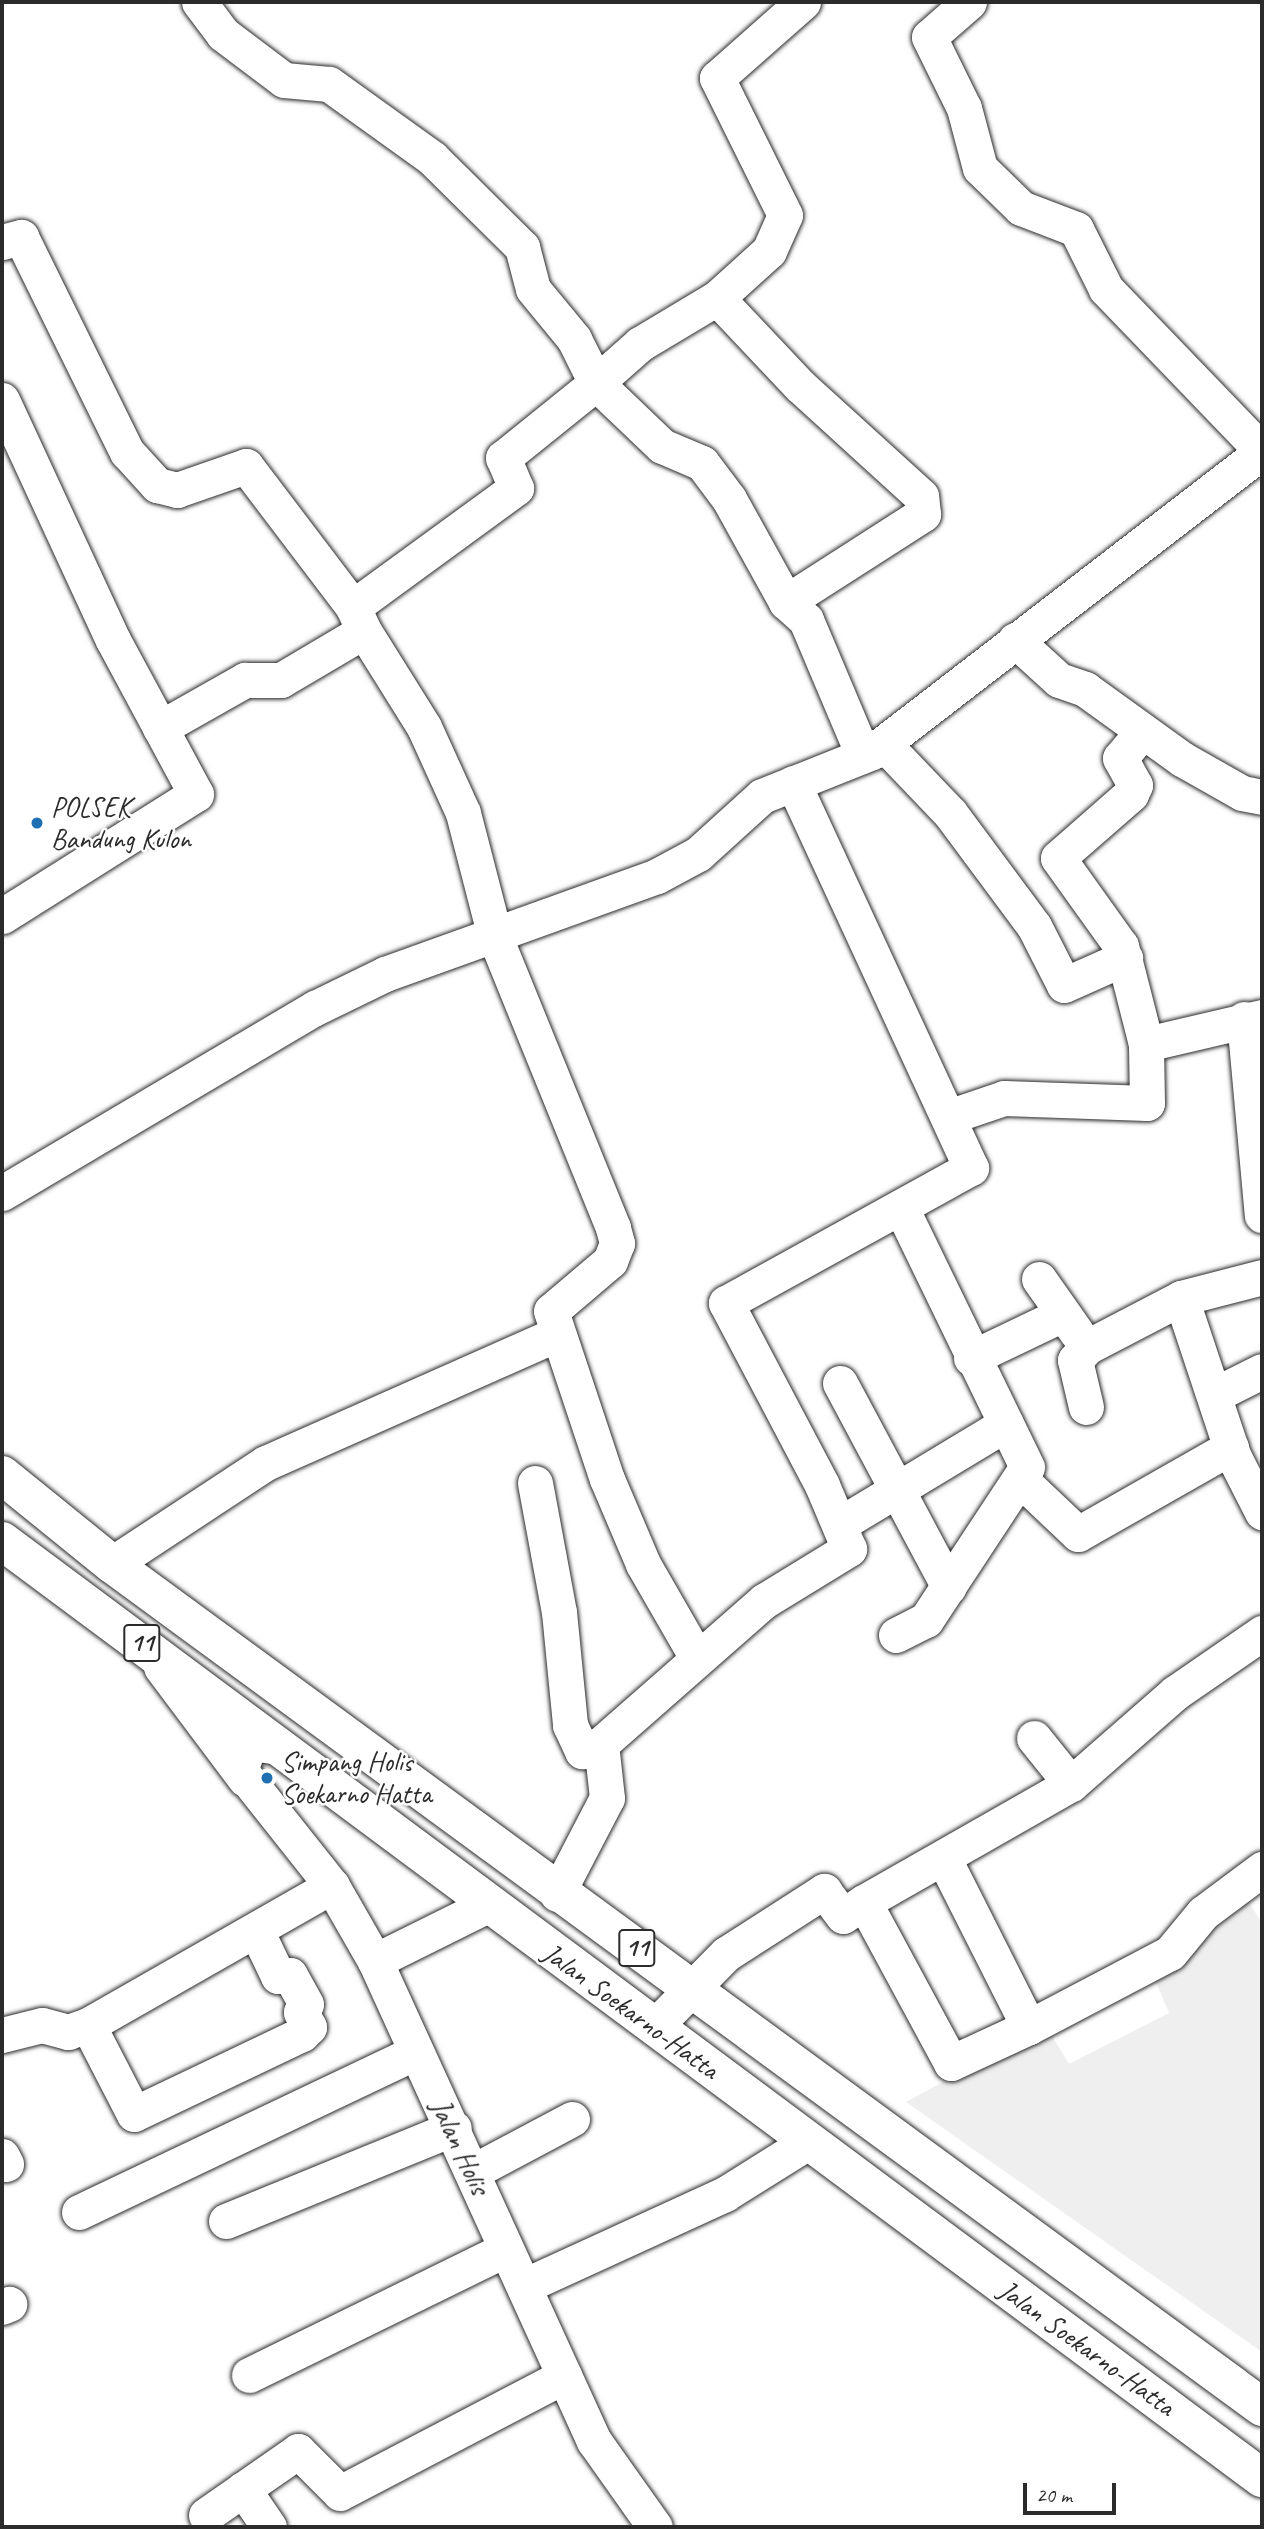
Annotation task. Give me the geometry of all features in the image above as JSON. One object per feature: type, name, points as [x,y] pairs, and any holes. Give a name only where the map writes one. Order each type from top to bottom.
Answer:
[{"type":"highway","name":"Jalan Soekarno-Hatta","points":[[6,1473],[112,1564],[557,1894],[1262,2407]]},
{"type":"highway","name":"Jalan Soekarno-Hatta","points":[[2,1541],[145,1645],[486,1906],[654,2027],[1262,2477]]},
{"type":"street","points":[[199,2],[223,34],[284,80],[329,84],[441,167],[522,247],[533,289],[574,339],[596,383],[662,446],[702,463],[786,602],[806,620],[873,750],[950,813],[1034,926],[1064,985],[1125,958]]},
{"type":"street","points":[[160,728],[245,680],[281,680],[516,488],[503,458],[640,344],[717,298],[769,251],[785,215],[717,78],[803,2]]},
{"type":"street","points":[[2,1193],[315,1008],[385,974],[495,937],[657,876],[698,853],[762,796],[873,750],[1262,452],[1107,289],[1076,229],[1021,208],[980,168],[964,108],[929,37],[969,2]]},
{"type":"street","points":[[2,242],[21,237],[128,452],[157,485],[177,490],[233,469],[252,470],[358,619],[424,727],[463,813],[495,937],[617,1242],[592,1283],[553,1306],[557,1335],[643,1564],[696,1656]]},
{"type":"street","points":[[717,298],[800,386],[921,496],[923,514],[914,525],[786,602]]},
{"type":"street","points":[[2,400],[194,799],[2,916]]},
{"type":"street","points":[[1015,640],[1059,680],[1085,689],[1142,732],[1242,793],[1262,797]]},
{"type":"street","points":[[951,1116],[1004,1098],[1147,1103],[1146,1044],[1125,958],[1058,858],[1134,790],[1121,758],[1142,732]]},
{"type":"street","points":[[535,1483],[559,1612],[570,1725],[577,1748],[601,1744],[696,1656],[772,1596],[846,1553],[850,1545],[726,1303],[969,1172],[951,1116],[793,783]]},
{"type":"street","points":[[1146,1044],[1253,1018],[1262,1215]]},
{"type":"street","points":[[896,1635],[926,1620],[1027,1467],[971,1358],[901,1207]]},
{"type":"street","points":[[1086,1407],[1075,1360],[1087,1347],[1181,1298],[1262,1278]]},
{"type":"street","points":[[1038,1279],[1087,1347]]},
{"type":"street","points":[[1181,1298],[1216,1394],[1231,1447],[1262,1513]]},
{"type":"street","points":[[971,1358],[1063,1314]]},
{"type":"street","points":[[112,1564],[265,1463],[557,1335]]},
{"type":"street","points":[[1216,1394],[1262,1371]]},
{"type":"street","points":[[840,1382],[896,1495],[949,1587]]},
{"type":"street","points":[[840,1524],[896,1495],[1006,1424]]},
{"type":"street","points":[[1020,1479],[1078,1534],[1231,1447]]},
{"type":"street","points":[[654,2027],[687,1986],[816,1894],[824,1891],[843,1916],[864,1902],[945,1861],[1071,1784],[1175,1693],[1262,1633]]},
{"type":"street","name":"Jalan Holis","points":[[145,1645],[245,1779],[332,1886],[375,1961],[454,2128],[506,2249],[600,2453],[654,2527]]},
{"type":"street","points":[[1034,1738],[1071,1784]]},
{"type":"street","points":[[245,1779],[239,1760],[250,1743],[279,1747]]},
{"type":"street","points":[[557,1894],[607,1798],[601,1744]]},
{"type":"street","points":[[945,1861],[1029,2027]]},
{"type":"street","points":[[864,1902],[951,2063],[1029,2027],[1170,1953],[1203,1913],[1262,1869]]},
{"type":"street","points":[[2,2035],[42,2025],[68,2032],[88,2025],[332,1886]]},
{"type":"street","points":[[375,1961],[486,1906]]},
{"type":"street","points":[[88,2025],[134,2114],[302,2034],[309,2027],[301,2012],[306,2004],[290,1975],[278,1976],[256,1930]]},
{"type":"street","points":[[79,2212],[416,2052]]},
{"type":"street","points":[[474,2171],[572,2119]]},
{"type":"street","points":[[226,2221],[454,2128]]},
{"type":"street","points":[[524,2286],[725,2194],[808,2143]]},
{"type":"street","points":[[249,2375],[506,2249]]},
{"type":"street","points":[[206,2515],[298,2451],[340,2493],[565,2376]]},
{"type":"street","points":[[243,2489],[269,2527]]},
{"type":"shaded area","points":[[1244,1895],[1262,1923],[1262,2352],[906,2102],[1046,2026],[1069,2064],[1169,2013],[1153,1975],[1191,1926]]},
{"type":"place","name":"POLSEK Bandung Kulon","points":[[37,823]]},
{"type":"place","name":"Simpang Holis Soekarno Hatta","points":[[267,1778]]}]
